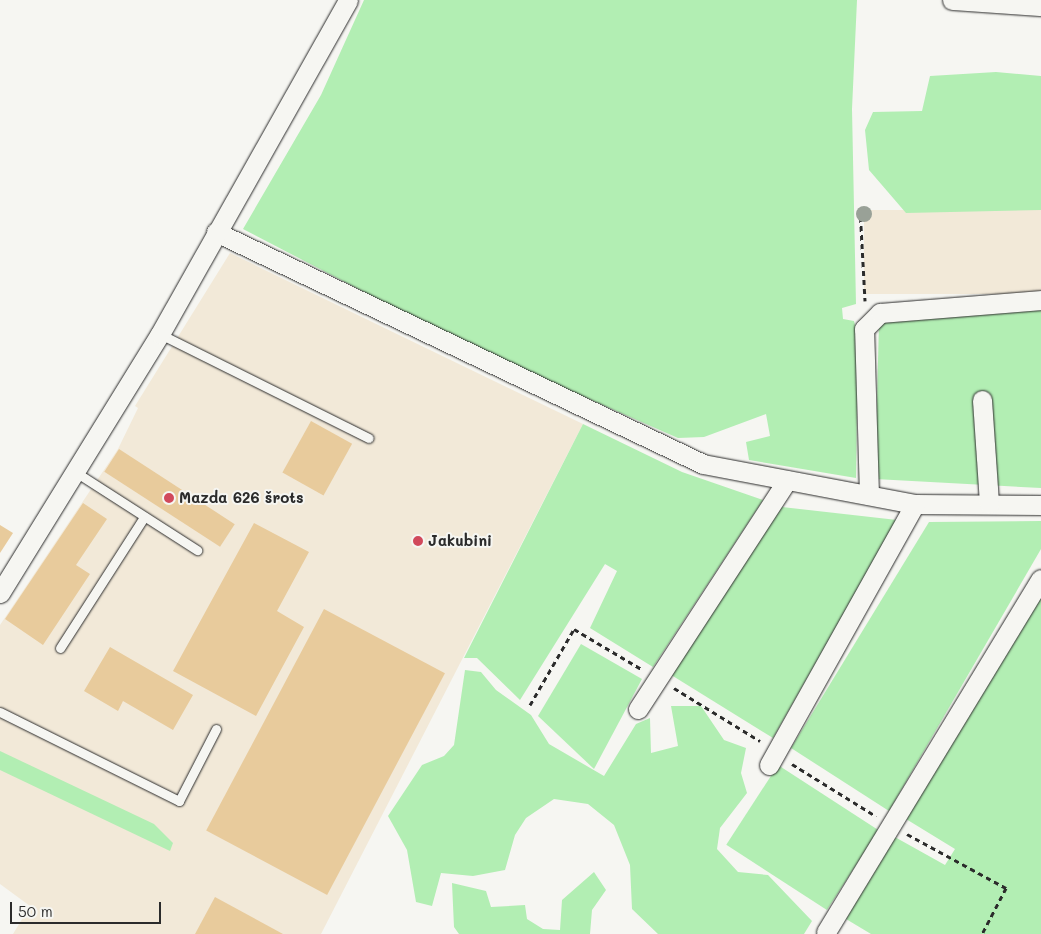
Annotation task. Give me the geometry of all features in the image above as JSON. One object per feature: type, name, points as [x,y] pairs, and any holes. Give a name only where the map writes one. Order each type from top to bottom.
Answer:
[{"type":"street","points":[[0,593],[77,473],[160,334],[348,0]]},
{"type":"street","points":[[952,0],[1041,6]]},
{"type":"street","points":[[216,232],[703,464],[915,504],[1041,505]]},
{"type":"street","points":[[869,495],[864,329],[880,313],[1041,300]]},
{"type":"street","points":[[982,400],[990,504]]},
{"type":"street","points":[[638,709],[787,480]]},
{"type":"street","points":[[772,758],[915,504]]},
{"type":"street","points":[[826,932],[888,824],[1041,579]]},
{"type":"lane","points":[[160,334],[369,438]]},
{"type":"lane","points":[[77,473],[197,550]]},
{"type":"lane","points":[[60,648],[144,517]]},
{"type":"lane","points":[[0,712],[179,801],[216,729]]},
{"type":"path","points":[[860,208],[864,329]]},
{"type":"path","points":[[772,758],[1006,888],[982,934]]},
{"type":"shaded area","points":[[864,210],[1041,210],[1041,294],[864,294]]},
{"type":"shaded area","points":[[230,253],[583,424],[321,934],[13,934],[30,906],[0,884],[0,625],[118,449],[138,408],[135,406]]},
{"type":"green space","points":[[364,0],[857,0],[852,109],[856,304],[842,308],[843,319],[854,321],[858,337],[856,478],[749,460],[746,442],[770,436],[766,414],[704,437],[678,438],[468,346],[243,229],[321,95]]},
{"type":"green space","points":[[996,72],[1041,76],[1041,210],[906,213],[869,170],[865,130],[873,112],[922,111],[930,76]]},
{"type":"green space","points":[[1041,307],[1041,488],[875,479],[879,322]]},
{"type":"green space","points":[[583,424],[682,472],[763,500],[653,667],[590,628],[617,571],[605,564],[520,700],[477,658],[464,658]]},
{"type":"green space","points":[[782,507],[897,520],[773,738],[668,673]]},
{"type":"green space","points":[[1041,521],[1041,549],[889,811],[791,748],[929,522]]},
{"type":"green space","points":[[1041,594],[1041,934],[871,934],[846,919],[893,836],[945,865],[955,849],[906,819]]},
{"type":"green space","points":[[581,644],[642,679],[594,769],[538,716]]},
{"type":"green space","points":[[465,670],[481,672],[496,690],[531,715],[549,744],[604,776],[636,724],[650,718],[651,753],[678,746],[671,706],[701,706],[724,740],[746,748],[741,773],[747,793],[720,828],[717,849],[738,872],[768,875],[812,921],[804,934],[658,934],[632,909],[630,865],[614,825],[588,804],[554,799],[526,818],[515,835],[505,870],[473,876],[441,873],[432,906],[416,902],[407,850],[388,816],[422,765],[444,756],[454,745]]},
{"type":"green space","points":[[0,751],[154,824],[173,843],[170,851],[0,770]]},
{"type":"green space","points":[[778,765],[879,830],[827,910],[726,845]]},
{"type":"green space","points":[[594,872],[606,890],[592,910],[590,934],[459,934],[454,927],[452,883],[486,891],[491,907],[525,905],[527,919],[543,929],[560,930],[562,900]]},
{"type":"building","points":[[311,421],[352,444],[324,495],[282,473]]},
{"type":"building","name":"Mazda 626 šrots","points":[[119,449],[235,524],[220,547],[104,472]]},
{"type":"building","points":[[83,503],[107,519],[76,565],[90,574],[43,645],[5,619]]},
{"type":"building","points":[[254,523],[309,552],[277,611],[304,627],[256,716],[173,671]]},
{"type":"building","points":[[0,525],[13,533],[0,553]]},
{"type":"building","points":[[324,609],[445,673],[327,895],[206,831]]},
{"type":"building","points":[[110,647],[193,695],[173,730],[123,701],[118,711],[84,691]]},
{"type":"building","points":[[215,897],[283,934],[195,934]]},
{"type":"place","name":"Mazda 626 šrots","points":[[169,498]]},
{"type":"place","name":"Jakubini","points":[[418,541]]}]
